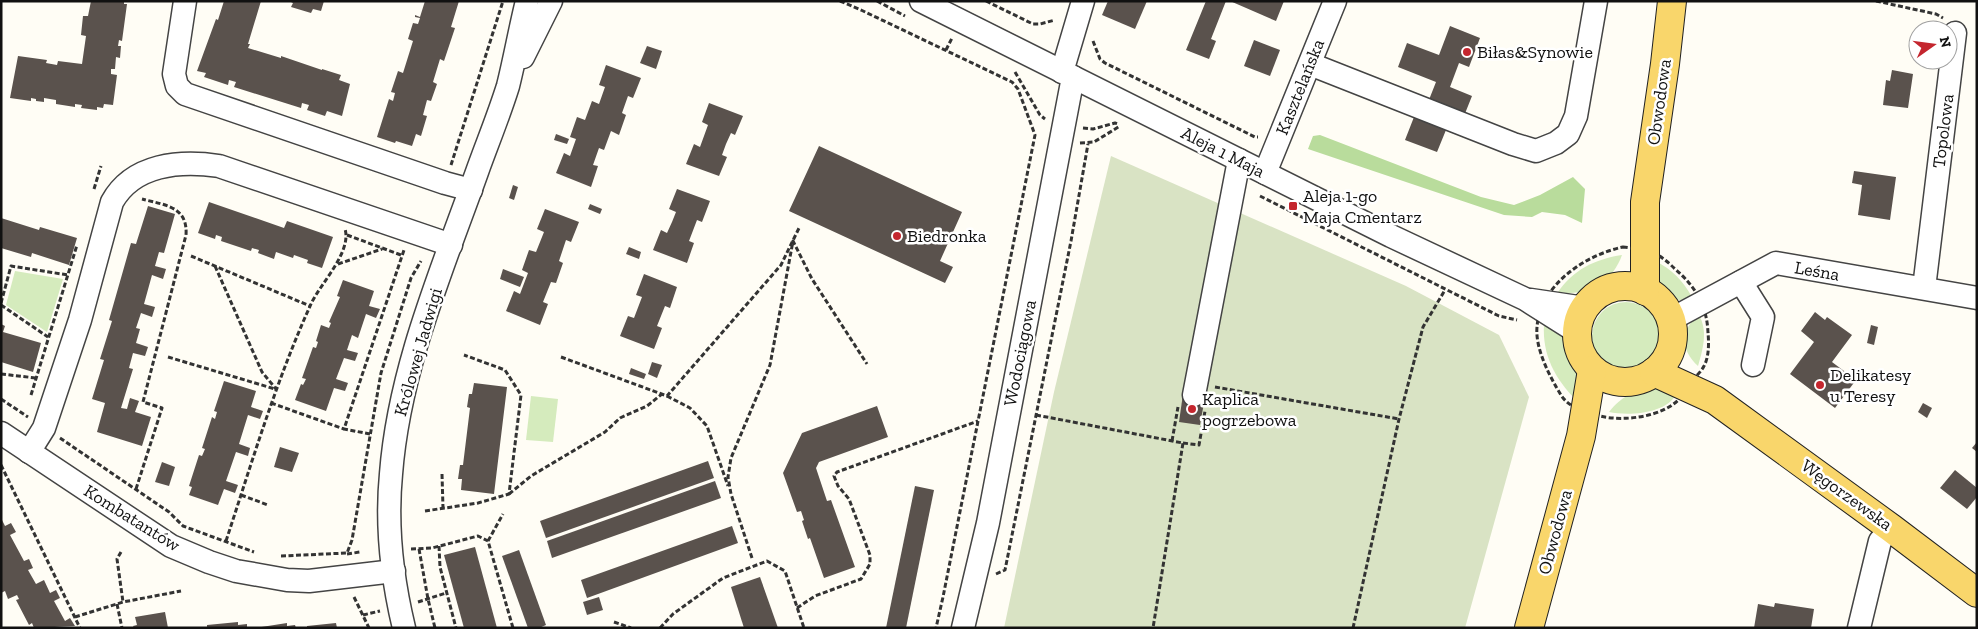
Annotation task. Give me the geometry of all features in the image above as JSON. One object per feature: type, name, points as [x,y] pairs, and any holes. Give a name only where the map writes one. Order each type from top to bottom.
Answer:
[{"type":"main road","name":"Obwodowa","points":[[1632,289],[1665,64],[1672,1]]},
{"type":"main road","points":[[1632,289],[1656,298],[1665,308],[1670,320],[1673,333],[1671,347],[1665,361],[1654,372],[1643,379],[1631,382],[1618,382],[1605,378],[1592,370],[1578,346],[1581,320],[1600,294],[1632,289]]},
{"type":"main road","name":"Węgorzewska","points":[[1671,347],[1691,382]]},
{"type":"main road","name":"Obwodowa","points":[[1529,628],[1587,420],[1592,370]]},
{"type":"main road","name":"Węgorzewska","points":[[1654,372],[1691,382],[1892,528],[1977,593]]},
{"type":"main road","name":"Obwodowa","points":[[1587,420],[1618,382]]},
{"type":"street","points":[[185,1],[174,74],[177,86],[185,94],[445,183],[471,190]]},
{"type":"street","name":"Królowej Jadwigi","points":[[508,87],[527,1]]},
{"type":"street","name":"Królowej Jadwigi","points":[[404,628],[394,571],[389,510],[390,474],[408,374],[451,245],[508,87],[551,1]]},
{"type":"street","name":"Wodociągowa","points":[[963,628],[988,523],[1064,123],[1068,74],[1083,1]]},
{"type":"street","name":"Kasztelańska","points":[[1265,173],[1334,1]]},
{"type":"street","points":[[1310,64],[1512,144],[1536,151],[1556,143],[1568,134],[1576,116],[1596,1]]},
{"type":"street","name":"Aleja 1 Maja","points":[[916,10],[1068,74],[1452,266],[1537,304],[1581,320]]},
{"type":"street","name":"Topolowa","points":[[1924,288],[1951,70]]},
{"type":"street","points":[[1203,396],[1239,160]]},
{"type":"street","points":[[29,452],[44,428],[80,320],[112,202],[121,187],[146,171],[181,164],[199,163],[219,166],[451,245]]},
{"type":"street","name":"Leśna","points":[[1670,320],[1776,264],[1977,298]]},
{"type":"street","points":[[1741,282],[1763,317],[1753,365]]},
{"type":"street","name":"Kombatantów","points":[[1,434],[171,546],[236,571],[267,578],[309,581],[394,571]]},
{"type":"street","points":[[1860,628],[1880,541],[1892,528]]},
{"type":"path","points":[[840,1],[1012,82],[1018,89],[1035,135],[936,628]]},
{"type":"path","points":[[877,1],[916,10]]},
{"type":"path","points":[[986,1],[1033,24],[1046,23],[1061,17]]},
{"type":"path","points":[[1876,1],[1936,14],[1947,20]]},
{"type":"path","points":[[1090,33],[1100,59],[1106,63],[1255,137],[1260,137]]},
{"type":"path","points":[[943,35],[960,43]]},
{"type":"path","points":[[1013,70],[1018,75],[1040,115],[1044,118],[1089,129],[1115,123]]},
{"type":"path","points":[[994,581],[996,574],[1005,570],[1069,250],[1088,144],[1120,126]]},
{"type":"path","points":[[93,194],[101,166]]},
{"type":"path","points":[[134,196],[173,207],[182,214],[187,224],[186,235],[143,402],[162,408],[136,489]]},
{"type":"path","points":[[667,396],[781,265],[800,226]]},
{"type":"path","points":[[226,542],[276,389],[310,306],[337,264],[347,236],[344,228]]},
{"type":"path","points":[[344,429],[402,256],[406,246],[418,234]]},
{"type":"path","points":[[347,236],[402,256]]},
{"type":"path","points":[[31,396],[79,239]]},
{"type":"path","points":[[793,241],[812,279],[867,364]]},
{"type":"path","points":[[730,494],[728,477],[731,458],[770,365],[793,241]]},
{"type":"path","points":[[1623,247],[1638,250],[1653,253],[1675,268],[1692,285],[1702,302],[1708,320],[1709,338],[1704,367],[1691,382],[1681,398],[1654,413],[1638,418],[1587,420],[1564,400],[1546,367],[1537,327],[1537,304],[1559,281],[1581,266],[1612,250],[1623,247]]},
{"type":"path","points":[[337,264],[382,249]]},
{"type":"path","points":[[191,256],[310,306]]},
{"type":"path","points":[[48,338],[1,304],[11,266],[68,275]]},
{"type":"path","points":[[215,266],[262,372],[276,389]]},
{"type":"path","points":[[1353,628],[1399,419],[1423,327],[1445,290]]},
{"type":"path","points":[[464,355],[505,370],[521,395],[508,494]]},
{"type":"path","points":[[168,357],[276,389]]},
{"type":"path","points":[[561,357],[662,394],[690,408],[707,426],[752,558]]},
{"type":"path","points":[[1,374],[36,378]]},
{"type":"path","points":[[426,511],[478,504],[508,494],[531,476],[605,432],[620,418],[647,406],[662,394]]},
{"type":"path","points":[[1036,415],[1199,445],[1203,396],[1399,419]]},
{"type":"path","points":[[1,399],[136,489],[168,512],[183,526],[258,553]]},
{"type":"path","points":[[271,403],[344,429],[370,434],[352,540],[347,553],[274,557]]},
{"type":"path","points":[[25,415],[28,406]]},
{"type":"path","points":[[797,608],[816,596],[861,579],[870,564],[870,554],[849,499],[838,486],[834,476],[837,472],[978,421]]},
{"type":"path","points":[[1153,628],[1183,443]]},
{"type":"path","points":[[1,465],[80,628]]},
{"type":"path","points":[[442,474],[443,508]]},
{"type":"path","points":[[241,495],[268,505]]},
{"type":"path","points":[[503,514],[488,541],[513,628]]},
{"type":"path","points":[[435,628],[419,549],[478,536],[488,541]]},
{"type":"path","points":[[439,546],[440,567],[456,628]]},
{"type":"path","points":[[121,552],[117,559],[123,602]]},
{"type":"path","points":[[660,628],[673,614],[723,578],[767,561],[785,572],[804,628]]},
{"type":"path","points":[[75,617],[123,602],[181,591]]},
{"type":"path","points":[[117,604],[122,628]]},
{"type":"path","points":[[364,615],[369,628]]},
{"type":"path","points":[[614,622],[631,628]]},
{"type":"green space","points":[[1320,135],[1481,197],[1514,205],[1540,195],[1573,177],[1585,189],[1582,223],[1565,215],[1542,212],[1532,217],[1504,215],[1308,149],[1313,136]]},
{"type":"green space","points":[[1111,156],[1406,286],[1499,335],[1529,397],[1465,628],[1004,628],[1054,392]]},
{"type":"green space","points":[[1622,255],[1612,273],[1597,286],[1579,292],[1558,292],[1564,284],[1586,267],[1603,259]]},
{"type":"green space","points":[[1655,261],[1676,276],[1692,297],[1683,300],[1669,296],[1660,284]]},
{"type":"green space","points":[[15,271],[63,279],[47,332],[6,305]]},
{"type":"green space","points":[[1626,302],[1639,305],[1650,312],[1657,323],[1660,336],[1657,349],[1650,360],[1639,367],[1626,370],[1613,367],[1602,360],[1595,349],[1592,336],[1595,323],[1602,312],[1613,305]]},
{"type":"green space","points":[[1699,315],[1704,334],[1698,366],[1692,360],[1685,347],[1685,340],[1688,327]]},
{"type":"green space","points":[[1544,324],[1561,334],[1567,343],[1579,377],[1577,401],[1562,384],[1552,366],[1545,346]]},
{"type":"green space","points":[[1650,389],[1661,389],[1676,394],[1671,401],[1656,410],[1626,414],[1609,412],[1627,396]]},
{"type":"green space","points":[[531,396],[558,399],[553,442],[526,440]]},
{"type":"building","points":[[91,1],[124,1],[124,4],[127,4],[122,41],[119,40],[118,46],[121,46],[120,58],[116,57],[115,69],[111,69],[111,74],[117,75],[113,105],[104,104],[103,108],[97,107],[97,110],[81,108],[82,105],[75,104],[75,107],[56,104],[56,100],[44,98],[44,102],[31,98],[31,101],[10,98],[18,56],[47,60],[46,63],[57,65],[58,61],[82,64],[86,36],[81,35],[83,16],[88,16]]},
{"type":"building","points":[[224,1],[261,1],[248,48],[281,58],[281,56],[341,75],[339,80],[350,84],[342,116],[327,111],[325,116],[307,110],[309,105],[302,103],[301,108],[234,87],[236,82],[229,80],[228,85],[204,77],[206,73],[197,71]]},
{"type":"building","points":[[289,1],[324,1],[321,11],[313,9],[311,13],[291,7],[293,3]]},
{"type":"building","points":[[425,1],[459,1],[451,27],[455,28],[444,61],[440,59],[433,82],[437,84],[431,101],[427,100],[423,115],[427,116],[421,136],[416,134],[412,146],[377,137],[389,99],[393,101],[395,93],[391,92],[398,71],[403,73],[413,41],[408,39],[413,23],[418,24],[420,18],[415,17],[415,15],[420,17]]},
{"type":"building","points":[[1108,1],[1147,1],[1135,29],[1102,15]]},
{"type":"building","points":[[1206,1],[1226,1],[1211,39],[1216,41],[1209,59],[1186,50]]},
{"type":"building","points":[[1230,1],[1284,1],[1276,21]]},
{"type":"building","points":[[1450,26],[1480,38],[1469,67],[1459,63],[1450,87],[1472,96],[1464,116],[1461,114],[1453,133],[1446,130],[1437,152],[1405,140],[1414,117],[1421,120],[1436,82],[1398,67],[1407,43],[1439,55]]},
{"type":"building","points":[[1254,40],[1280,50],[1270,76],[1244,66]]},
{"type":"building","points":[[647,46],[662,51],[656,69],[640,63]]},
{"type":"building","points":[[606,65],[641,78],[633,98],[628,96],[622,113],[626,115],[619,135],[611,131],[604,150],[599,148],[593,165],[598,166],[591,187],[556,173],[564,153],[570,156],[576,139],[570,137],[577,117],[585,120],[592,101],[599,104],[605,87],[599,85]]},
{"type":"building","points":[[1892,70],[1913,74],[1908,108],[1883,105],[1886,80],[1890,81]]},
{"type":"building","points":[[709,103],[743,116],[735,135],[731,133],[726,144],[722,155],[727,157],[719,176],[686,164],[694,144],[700,147],[708,125],[702,122]]},
{"type":"building","points":[[556,134],[569,139],[567,144],[554,140]]},
{"type":"building","name":"Biedronka","points":[[819,146],[962,212],[940,261],[953,267],[945,283],[789,211]]},
{"type":"building","points":[[1854,171],[1896,177],[1890,220],[1858,215],[1862,185],[1852,183]]},
{"type":"building","points":[[513,185],[518,187],[514,200],[509,198]]},
{"type":"building","points":[[677,189],[710,201],[702,222],[697,220],[689,241],[694,243],[687,263],[653,250],[661,230],[667,233],[676,212],[669,209]]},
{"type":"building","points":[[209,202],[284,228],[287,221],[333,237],[322,268],[307,263],[308,260],[294,255],[293,258],[276,252],[274,259],[258,253],[259,250],[252,248],[251,251],[221,241],[222,237],[216,235],[215,239],[198,233]]},
{"type":"building","points":[[590,204],[602,209],[600,214],[588,209]]},
{"type":"building","points":[[148,206],[175,214],[164,253],[159,252],[155,266],[166,269],[163,279],[152,275],[144,304],[155,307],[152,317],[141,313],[136,328],[140,329],[136,343],[148,347],[145,356],[133,353],[129,368],[133,369],[121,408],[127,409],[130,398],[139,401],[135,412],[151,417],[142,446],[97,432],[105,403],[92,399],[104,360],[100,359],[112,321],[109,320],[131,243],[136,244]]},
{"type":"building","points":[[545,209],[579,222],[571,242],[566,240],[559,261],[563,263],[556,283],[551,282],[543,302],[548,304],[540,325],[506,311],[514,291],[520,294],[528,273],[522,270],[529,250],[536,252],[544,232],[537,229]]},
{"type":"building","points":[[1,218],[39,230],[40,227],[77,238],[69,265],[32,253],[31,257],[1,248]]},
{"type":"building","points":[[629,247],[641,252],[639,259],[626,254]]},
{"type":"building","points":[[503,269],[524,277],[520,287],[500,279]]},
{"type":"building","points":[[644,274],[677,287],[670,308],[665,306],[657,326],[662,328],[654,349],[620,336],[628,316],[634,318],[642,297],[636,295]]},
{"type":"building","points":[[343,280],[374,291],[369,306],[380,309],[376,318],[366,314],[358,338],[352,335],[347,350],[358,353],[355,361],[344,358],[336,379],[348,383],[345,391],[334,388],[326,411],[295,400],[301,384],[303,385],[306,379],[302,378],[313,347],[316,348],[321,325],[329,328],[331,323],[329,322],[340,297],[337,296]]},
{"type":"building","points":[[1815,312],[1825,320],[1827,317],[1852,335],[1832,362],[1856,380],[1835,408],[1790,374],[1814,342],[1801,331]]},
{"type":"building","points":[[1,324],[5,326],[3,332],[41,343],[33,372],[1,362]]},
{"type":"building","points":[[1871,325],[1878,327],[1874,345],[1867,343]]},
{"type":"building","points":[[652,362],[662,365],[657,378],[648,374]]},
{"type":"building","points":[[631,368],[646,374],[644,379],[629,374]]},
{"type":"building","points":[[224,381],[256,391],[251,407],[263,411],[260,419],[248,415],[239,444],[250,448],[248,456],[236,452],[226,481],[238,485],[235,493],[224,489],[218,505],[189,495],[192,487],[189,486],[199,455],[202,456],[205,449],[202,448],[212,417],[215,419],[217,412],[214,411]]},
{"type":"building","points":[[474,383],[507,387],[494,494],[461,490],[462,479],[458,479],[460,465],[463,465],[470,408],[467,407],[469,394],[472,394]]},
{"type":"building","name":"Kaplica pogrzebowa","points":[[1183,394],[1205,397],[1200,425],[1179,422]]},
{"type":"building","points":[[1923,403],[1932,408],[1927,418],[1918,412]]},
{"type":"building","points":[[877,406],[888,437],[819,462],[816,468],[827,501],[831,500],[855,567],[824,578],[810,538],[808,539],[801,511],[797,512],[783,473],[802,433]]},
{"type":"building","points":[[1977,442],[1977,452],[1972,448]]},
{"type":"building","points":[[280,447],[299,453],[292,472],[274,467]]},
{"type":"building","points":[[708,461],[714,478],[546,538],[540,521]]},
{"type":"building","points":[[162,462],[175,467],[169,486],[155,482]]},
{"type":"building","points":[[1955,470],[1977,488],[1977,497],[1967,509],[1940,488]]},
{"type":"building","points":[[715,481],[721,498],[552,558],[547,541]]},
{"type":"building","points":[[915,486],[934,490],[906,628],[886,628]]},
{"type":"building","points":[[1,518],[5,526],[11,523],[16,532],[10,535],[24,561],[29,559],[33,568],[28,570],[36,584],[44,580],[50,593],[56,590],[60,598],[54,601],[65,621],[70,618],[75,626],[34,628],[32,623],[29,625],[16,600],[19,599],[17,595],[8,599],[5,591],[1,593]]},
{"type":"building","points":[[732,526],[738,543],[587,598],[581,580]]},
{"type":"building","points":[[475,547],[497,628],[464,628],[444,555]]},
{"type":"building","points":[[519,550],[546,625],[539,628],[528,628],[502,556]]},
{"type":"building","points":[[760,577],[778,628],[744,628],[731,587]]},
{"type":"building","points":[[599,597],[603,610],[587,615],[583,602]]},
{"type":"building","points":[[1775,603],[1814,609],[1811,628],[1754,628],[1758,604],[1774,607]]},
{"type":"building","points":[[165,612],[168,628],[134,628],[133,626],[137,625],[135,617]]},
{"type":"building","points":[[238,622],[238,625],[247,624],[247,628],[207,628],[207,625]]},
{"type":"building","points":[[287,623],[287,626],[295,625],[296,628],[255,628]]},
{"type":"building","points":[[336,623],[337,628],[307,628],[307,626]]},
{"type":"place","name":"Biłas&Synowie","points":[[1467,52]]},
{"type":"place","name":"Aleja 1-go Maja Cmentarz","points":[[1293,206]]},
{"type":"place","name":"Biedronka","points":[[897,236]]},
{"type":"place","name":"Delikatesy u Teresy","points":[[1820,385]]},
{"type":"place","name":"Kaplica pogrzebowa","points":[[1192,409]]}]
